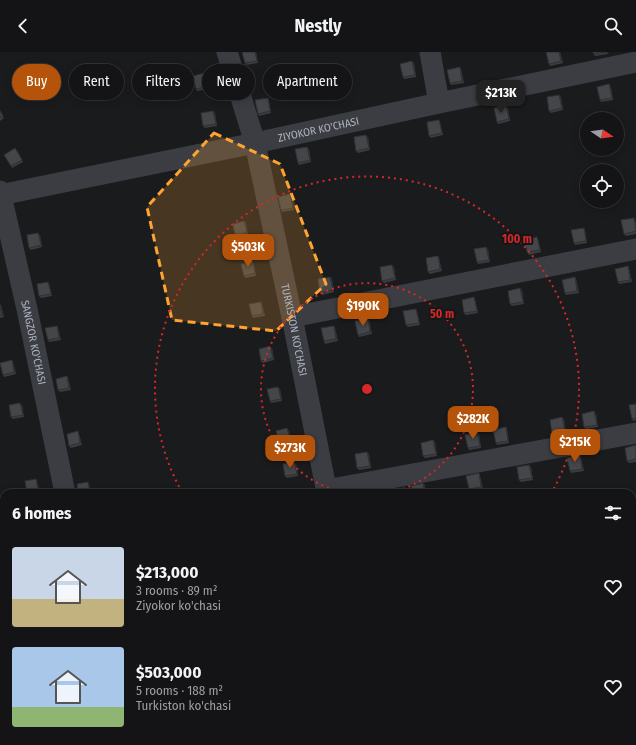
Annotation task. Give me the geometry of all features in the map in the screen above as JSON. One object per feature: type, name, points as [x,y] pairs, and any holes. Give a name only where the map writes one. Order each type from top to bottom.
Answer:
[{"type":"street","name":"TURKISTON KO'CHASI","points":[[227,52],[255,143],[292,317],[326,489]]},
{"type":"street","points":[[430,52],[439,103]]},
{"type":"street","name":"ZIYOKOR KO'CHASI","points":[[0,194],[255,143],[636,62]]},
{"type":"street","name":"SANGZOR KO'CHASI","points":[[0,194],[27,309],[63,489]]},
{"type":"street","points":[[292,317],[636,249]]},
{"type":"street","points":[[337,489],[636,433]]},
{"type":"highlighted area","points":[[214,133],[280,164],[326,284],[276,331],[172,320],[147,207]]},
{"type":"building","points":[[242,52],[255,52],[257,61],[245,63]]},
{"type":"building","points":[[546,52],[559,52],[561,61],[549,64]]},
{"type":"building","points":[[593,52],[606,52],[594,54]]},
{"type":"building","points":[[412,61],[415,75],[403,77],[400,64]]},
{"type":"building","points":[[460,67],[462,81],[450,83],[447,70]]},
{"type":"building","points":[[202,74],[202,88],[196,89],[194,76]]},
{"type":"building","points":[[609,84],[612,98],[600,100],[597,87]]},
{"type":"building","points":[[559,95],[562,108],[549,111],[547,97]]},
{"type":"building","points":[[263,99],[268,100],[270,111],[258,114],[255,100]]},
{"type":"building","points":[[506,106],[509,119],[497,122],[494,108]]},
{"type":"building","points":[[0,111],[3,116],[0,118]]},
{"type":"building","points":[[213,111],[216,124],[203,126],[201,113]]},
{"type":"building","points":[[439,120],[442,133],[429,136],[427,122]]},
{"type":"building","points":[[366,135],[369,148],[356,151],[354,137]]},
{"type":"building","points":[[307,147],[310,160],[298,163],[295,149]]},
{"type":"building","points":[[15,148],[22,160],[11,166],[4,155]]},
{"type":"building","points":[[290,194],[293,208],[281,210],[278,197]]},
{"type":"building","points":[[634,218],[636,231],[624,234],[621,220]]},
{"type":"building","points":[[244,221],[247,233],[235,236],[233,224]]},
{"type":"building","points":[[584,228],[586,241],[574,243],[571,230]]},
{"type":"building","points":[[38,233],[41,245],[29,248],[27,235]]},
{"type":"building","points":[[537,237],[540,250],[527,252],[524,239]]},
{"type":"building","points":[[486,247],[489,260],[477,262],[474,249]]},
{"type":"building","points":[[438,256],[440,269],[428,272],[426,258]]},
{"type":"building","points":[[252,261],[255,273],[244,276],[241,264]]},
{"type":"building","points":[[392,265],[395,278],[382,281],[380,267]]},
{"type":"building","points":[[628,266],[630,280],[618,282],[615,269]]},
{"type":"building","points":[[330,277],[333,290],[320,293],[318,279]]},
{"type":"building","points":[[575,277],[577,291],[565,293],[562,280]]},
{"type":"building","points":[[48,282],[51,294],[39,296],[37,284]]},
{"type":"building","points":[[520,288],[523,302],[510,304],[508,291]]},
{"type":"building","points":[[474,297],[477,311],[464,313],[462,300]]},
{"type":"building","points":[[261,302],[263,314],[252,316],[249,304]]},
{"type":"building","points":[[0,305],[2,315],[0,316]]},
{"type":"building","points":[[416,309],[419,323],[406,325],[403,311]]},
{"type":"building","points":[[368,319],[370,332],[358,335],[355,321]]},
{"type":"building","points":[[57,326],[59,338],[48,340],[45,328]]},
{"type":"building","points":[[334,326],[336,339],[324,341],[321,328]]},
{"type":"building","points":[[270,346],[273,358],[261,361],[259,349]]},
{"type":"building","points":[[12,360],[14,372],[3,375],[0,363]]},
{"type":"building","points":[[67,376],[69,388],[58,390],[56,379]]},
{"type":"building","points":[[278,387],[281,399],[270,401],[267,389]]},
{"type":"building","points":[[20,403],[23,415],[11,417],[9,405]]},
{"type":"building","points":[[636,404],[636,418],[632,419],[629,405]]},
{"type":"building","points":[[594,411],[597,425],[584,427],[582,414]]},
{"type":"building","points":[[562,417],[565,431],[552,433],[550,420]]},
{"type":"building","points":[[506,427],[508,441],[496,443],[493,430]]},
{"type":"building","points":[[287,428],[290,440],[279,443],[276,431]]},
{"type":"building","points":[[78,431],[80,443],[69,446],[67,434]]},
{"type":"building","points":[[477,432],[480,446],[468,448],[465,435]]},
{"type":"building","points":[[433,440],[436,454],[423,456],[421,443]]},
{"type":"building","points":[[636,445],[636,459],[627,461],[625,448]]},
{"type":"building","points":[[367,452],[370,466],[357,468],[355,454]]},
{"type":"building","points":[[580,455],[582,469],[570,471],[567,458]]},
{"type":"building","points":[[294,462],[297,474],[285,476],[283,464]]},
{"type":"building","points":[[529,465],[532,478],[519,480],[517,467]]},
{"type":"building","points":[[479,473],[481,487],[469,489],[466,476]]},
{"type":"building","points":[[36,479],[38,489],[26,489],[25,481]]},
{"type":"building","points":[[88,482],[89,489],[78,489],[77,484]]},
{"type":"building","points":[[423,483],[424,489],[411,489],[411,486]]}]
